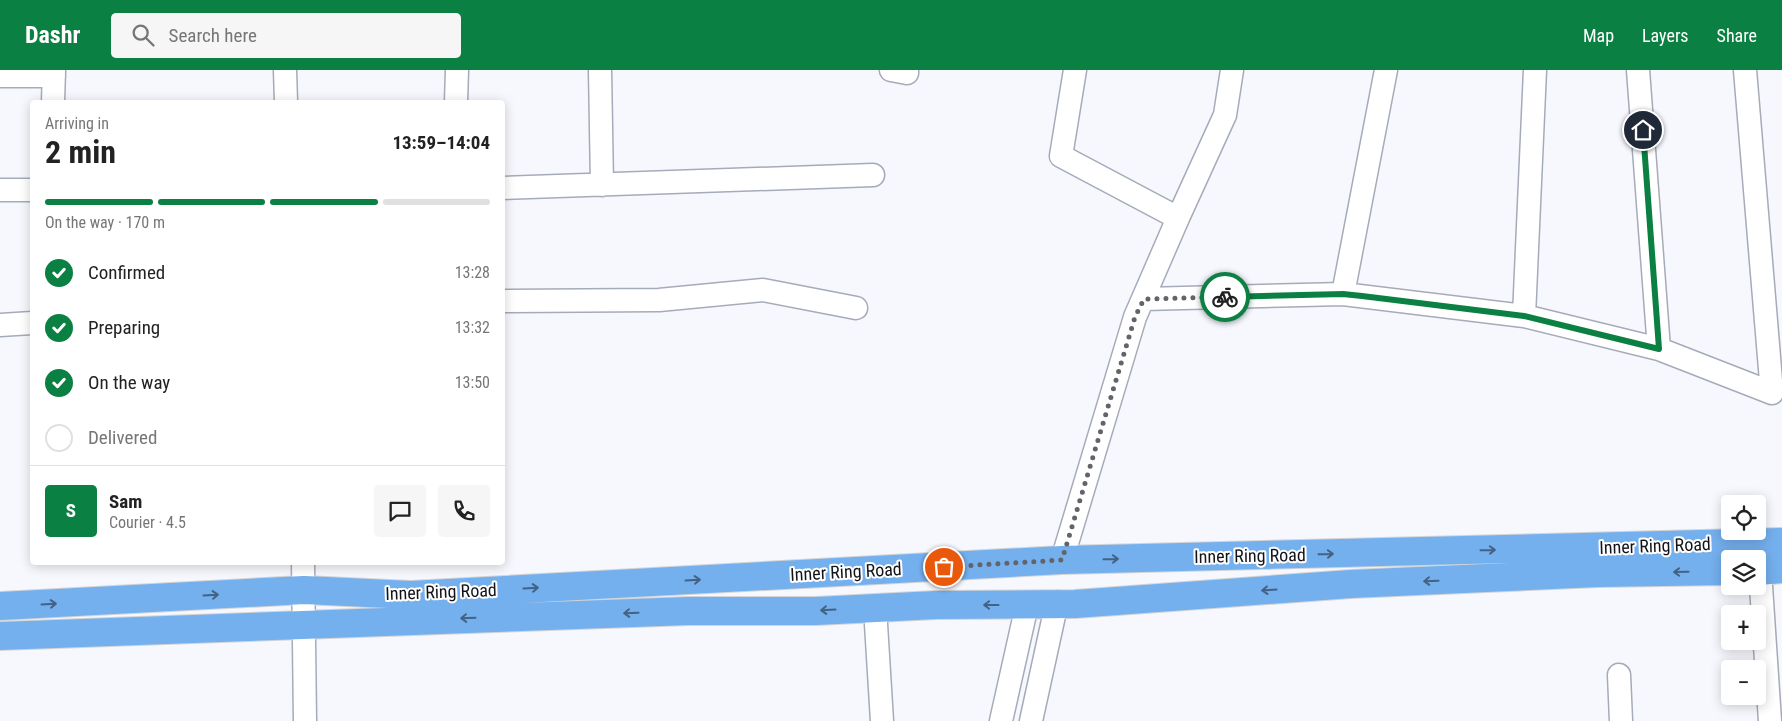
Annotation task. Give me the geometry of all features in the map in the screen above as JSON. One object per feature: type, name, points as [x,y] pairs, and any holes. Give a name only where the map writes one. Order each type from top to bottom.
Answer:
[{"type":"highway","name":"Inner Ring Road","points":[[0,606],[304,590],[411,595],[1062,560],[1782,542]]},
{"type":"highway","name":"Inner Ring Road","points":[[0,636],[689,611],[816,611],[936,605],[1027,605],[1057,602],[1075,604],[1351,584],[1598,573],[1721,571]]},
{"type":"street","points":[[284,70],[286,100]]},
{"type":"street","points":[[456,100],[457,70]]},
{"type":"street","points":[[600,70],[602,185]]},
{"type":"street","points":[[891,70],[907,74],[907,70]]},
{"type":"street","points":[[1075,70],[1061,156],[1178,218]]},
{"type":"street","points":[[1062,560],[1135,317],[1225,116],[1232,70]]},
{"type":"street","points":[[1343,294],[1386,70]]},
{"type":"street","points":[[1524,316],[1535,70]]},
{"type":"street","points":[[1638,70],[1659,349]]},
{"type":"street","points":[[1144,299],[1343,294],[1524,316],[1659,349],[1772,393],[1745,70]]},
{"type":"street","points":[[0,76],[54,73],[53,100]]},
{"type":"street","points":[[505,188],[873,175]]},
{"type":"street","points":[[0,190],[30,190]]},
{"type":"street","points":[[505,302],[659,300],[763,290],[856,308]]},
{"type":"street","points":[[0,325],[30,323]]},
{"type":"street","points":[[303,565],[305,721]]},
{"type":"street","points":[[1767,570],[1770,721]]},
{"type":"street","points":[[1031,721],[1057,602]]},
{"type":"street","points":[[1001,721],[1027,605]]},
{"type":"street","points":[[875,608],[882,721]]},
{"type":"street","points":[[1619,675],[1621,721]]},
{"type":"way so far","points":[[944,567],[1062,560],[1135,317],[1144,299],[1225,297]]},
{"type":"route","points":[[1225,297],[1343,294],[1362,296],[1524,316],[1659,349],[1643,130]]}]
